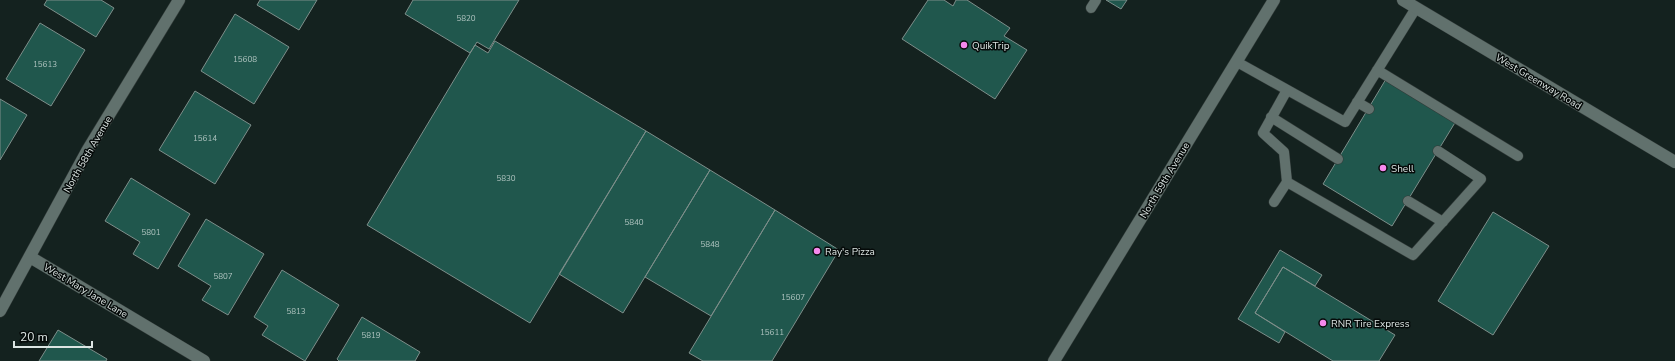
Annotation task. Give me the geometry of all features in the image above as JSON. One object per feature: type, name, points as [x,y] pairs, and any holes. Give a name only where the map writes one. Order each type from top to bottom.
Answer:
[{"type":"main road","name":"North 58th Avenue","points":[[0,311],[87,151],[179,0]]},
{"type":"main road","name":"North 59th Avenue","points":[[1054,361],[1274,0]]},
{"type":"main road","name":"West Greenway Road","points":[[1403,0],[1675,162]]},
{"type":"main road","name":"West Mary Jane Lane","points":[[30,257],[204,361]]},
{"type":"lane","points":[[1237,62],[1345,122],[1416,8]]},
{"type":"lane","points":[[1377,70],[1518,156]]},
{"type":"lane","points":[[1274,202],[1286,182],[1284,152],[1263,132],[1287,90]]},
{"type":"lane","points":[[1357,102],[1368,109]]},
{"type":"lane","points":[[1271,117],[1338,159]]},
{"type":"lane","points":[[1286,182],[1413,255],[1481,179],[1438,151]]},
{"type":"lane","points":[[1408,201],[1443,222]]},
{"type":"building","points":[[47,0],[101,0],[114,8],[96,37],[44,5]]},
{"type":"building","points":[[260,0],[317,0],[299,30],[257,5]]},
{"type":"building","points":[[413,0],[519,0],[489,49],[477,42],[470,53],[405,14]]},
{"type":"building","name":"QuikTrip","points":[[928,0],[944,0],[953,6],[956,0],[967,0],[1010,28],[1004,36],[1027,50],[995,99],[902,39]]},
{"type":"building","points":[[1106,0],[1127,0],[1121,9]]},
{"type":"building","points":[[235,14],[289,47],[254,104],[201,71]]},
{"type":"building","points":[[40,23],[85,50],[51,106],[6,79]]},
{"type":"building","points":[[495,41],[646,131],[530,323],[367,225],[475,45],[488,53]]},
{"type":"building","points":[[1386,79],[1456,121],[1392,226],[1323,184]]},
{"type":"building","points":[[195,91],[251,125],[215,184],[159,150]]},
{"type":"building","points":[[0,99],[27,115],[0,160]]},
{"type":"building","points":[[646,131],[710,170],[623,313],[559,274]]},
{"type":"building","points":[[710,170],[775,210],[711,316],[645,277]]},
{"type":"building","points":[[131,178],[190,214],[158,269],[133,254],[140,242],[105,221]]},
{"type":"building","points":[[775,210],[839,250],[772,361],[703,361],[689,353]]},
{"type":"building","points":[[1493,212],[1549,246],[1493,335],[1438,301]]},
{"type":"building","points":[[206,219],[264,254],[228,315],[202,300],[211,286],[178,266]]},
{"type":"building","points":[[1280,250],[1322,275],[1315,286],[1283,267],[1255,313],[1285,332],[1279,343],[1238,319]]},
{"type":"building","name":"RNR Tire Express","points":[[1283,267],[1395,335],[1379,361],[1333,361],[1255,313]]},
{"type":"building","points":[[282,270],[339,305],[305,361],[262,335],[268,326],[254,317]]},
{"type":"building","points":[[362,317],[420,352],[415,361],[339,361],[337,359]]},
{"type":"building","points":[[58,330],[107,359],[106,361],[39,361]]},
{"type":"place","name":"QuikTrip","points":[[964,45]]},
{"type":"place","name":"Shell","points":[[1383,168]]},
{"type":"place","name":"Ray's Pizza","points":[[817,251]]},
{"type":"place","name":"RNR Tire Express","points":[[1323,323]]}]
